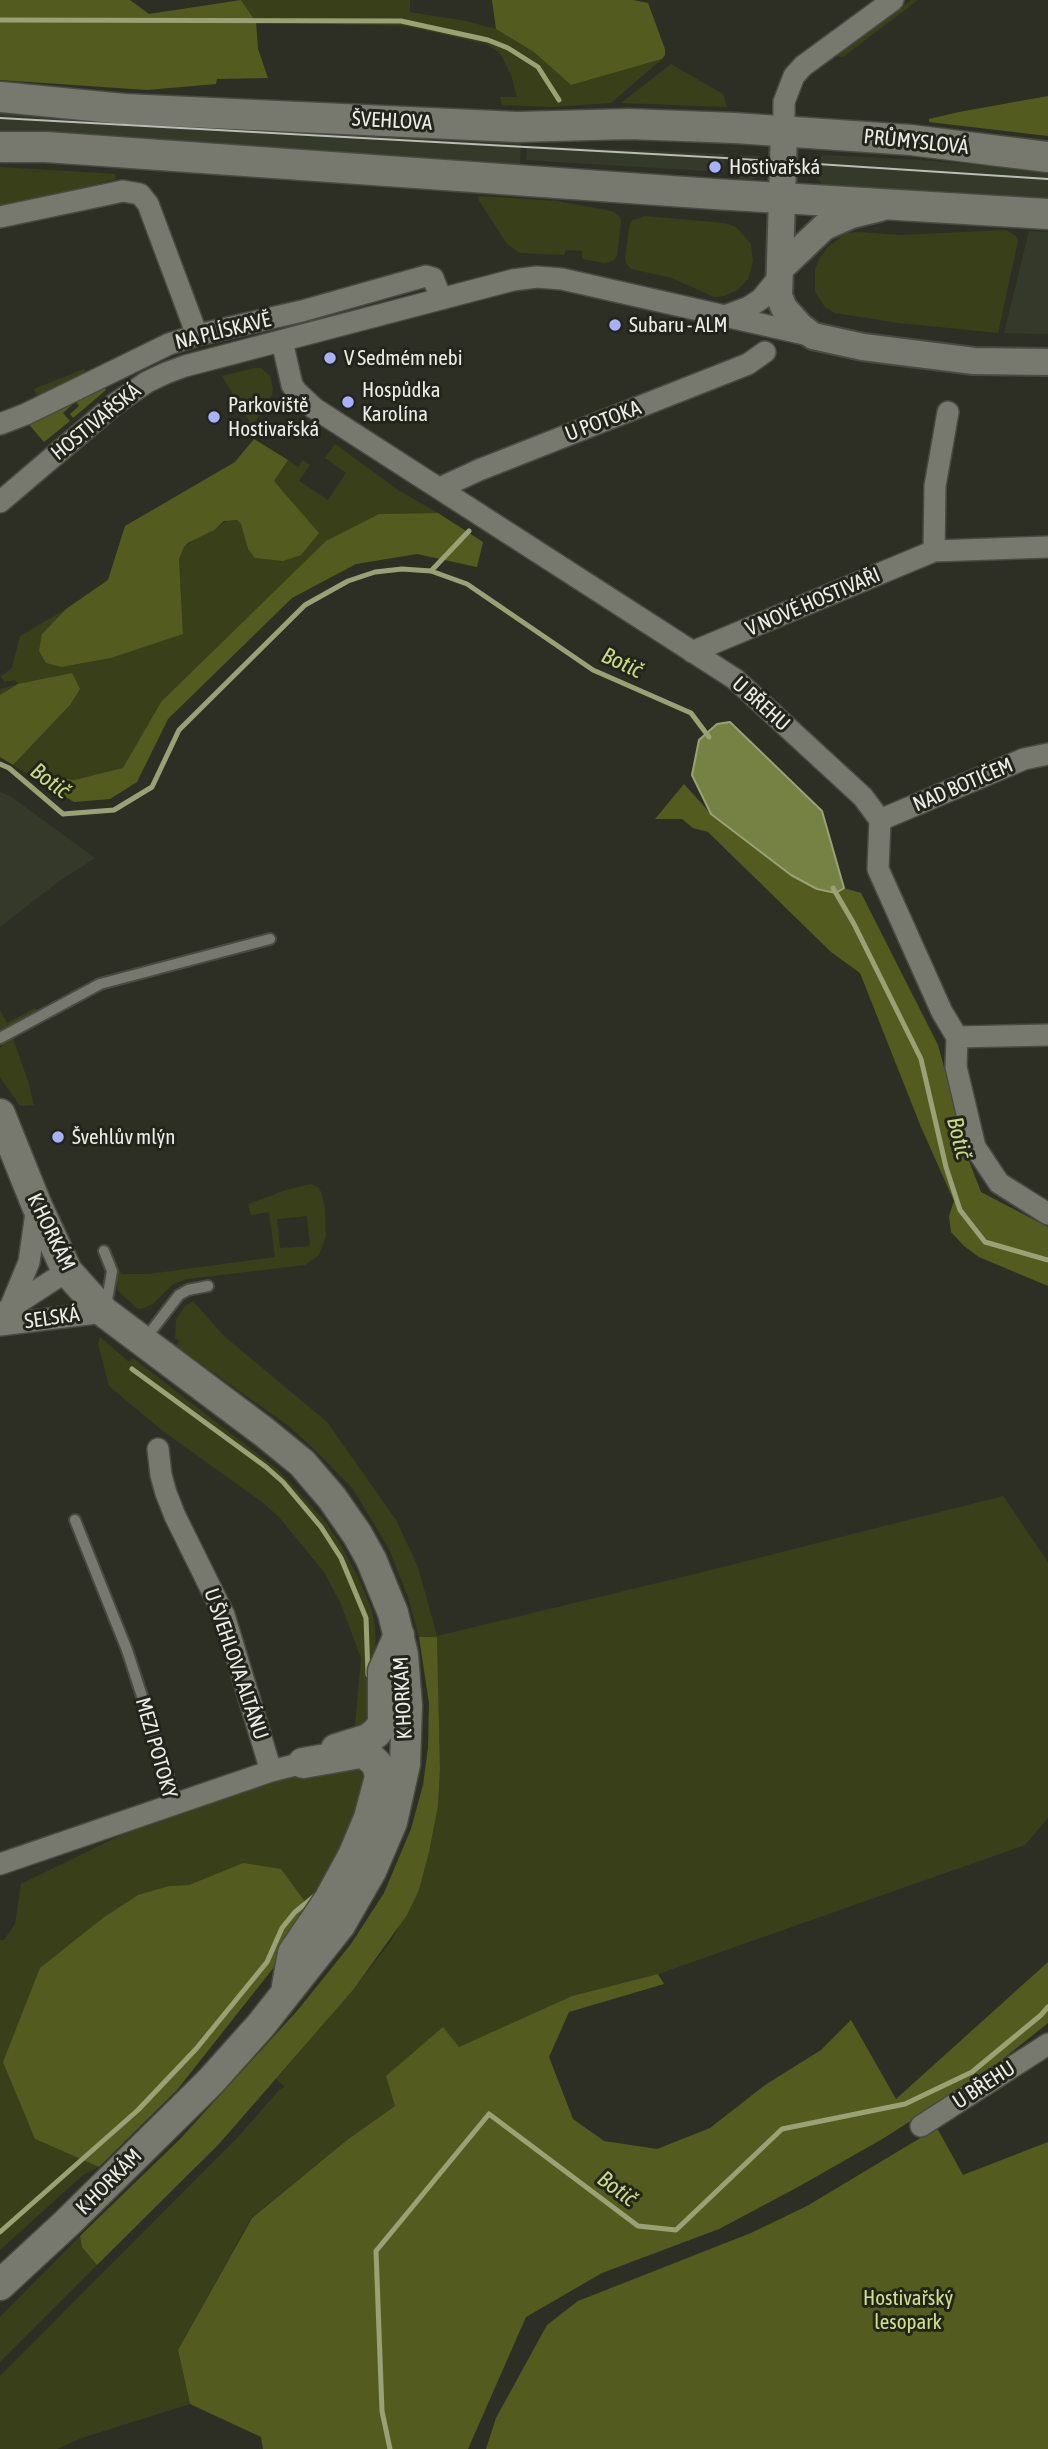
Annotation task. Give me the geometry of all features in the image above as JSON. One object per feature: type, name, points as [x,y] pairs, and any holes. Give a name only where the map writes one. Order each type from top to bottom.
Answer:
[{"type":"main road","name":"ŠVEHLOVA","points":[[0,97],[124,109],[517,127],[629,124],[784,131]]},
{"type":"main road","name":"PRŮMYSLOVÁ","points":[[784,131],[945,143],[1048,156]]},
{"type":"main road","points":[[0,147],[60,148],[1048,214]]},
{"type":"main road","name":"K HORKÁM","points":[[0,1114],[67,1271],[104,1312],[302,1463],[332,1498],[367,1550],[385,1588],[399,1635],[406,1681],[407,1735],[403,1775],[392,1822],[371,1871],[340,1925],[211,2081],[0,2285]]},
{"type":"main road","points":[[311,1761],[331,1750],[368,1739],[380,1728],[384,1717],[383,1671],[399,1635]]},
{"type":"main road","points":[[286,1993],[293,1953],[329,1900],[353,1856],[380,1784],[377,1764],[367,1755],[360,1753],[311,1761]]},
{"type":"street","points":[[893,0],[803,66],[794,76],[784,102],[779,296],[784,308],[813,336],[863,348],[974,361],[1048,362]]},
{"type":"street","points":[[0,217],[123,191],[140,194],[148,204],[197,335]]},
{"type":"street","points":[[722,317],[737,313],[761,299],[780,272],[824,227],[835,220],[900,205]]},
{"type":"street","name":"NA PLÍSKAVĚ","points":[[0,424],[169,344],[197,335],[302,312],[426,276],[433,278],[441,299]]},
{"type":"street","name":"HOSTIVAŘSKÁ","points":[[0,502],[115,404],[147,382],[185,366],[513,280],[537,277],[562,279],[813,336]]},
{"type":"street","name":"U BŘEHU","points":[[282,341],[290,378],[297,392],[314,408],[735,679],[863,797],[880,820]]},
{"type":"street","name":"U POTOKA","points":[[440,488],[748,364],[765,352]]},
{"type":"street","points":[[934,551],[935,486],[948,412]]},
{"type":"street","name":"V NOVÉ HOSTIVAŘI","points":[[692,652],[934,551],[1048,547]]},
{"type":"street","name":"NAD BOTIČEM","points":[[880,820],[1024,759],[1048,754]]},
{"type":"street","points":[[880,820],[878,869],[942,1012],[957,1037],[956,1067],[975,1147],[999,1183],[1048,1214]]},
{"type":"street","points":[[957,1037],[1048,1035]]},
{"type":"street","name":"SELSKÁ","points":[[3,1316],[29,1262],[37,1206]]},
{"type":"street","name":"SELSKÁ","points":[[3,1316],[67,1271]]},
{"type":"street","name":"SELSKÁ","points":[[3,1316],[104,1312]]},
{"type":"street","name":"U ŠVEHLOVA ALTÁNU","points":[[159,1449],[161,1475],[166,1493],[224,1615],[271,1771]]},
{"type":"street","points":[[177,1804],[271,1771],[311,1761]]},
{"type":"street","name":"MEZI POTOKY","points":[[0,1864],[177,1804]]},
{"type":"street","name":"U BŘEHU","points":[[921,2126],[1048,2043]]},
{"type":"lane","points":[[0,1038],[100,984],[270,939]]},
{"type":"lane","points":[[104,1251],[112,1270],[104,1312]]},
{"type":"lane","points":[[144,1341],[179,1295],[192,1288],[208,1286]]},
{"type":"lane","name":"MEZI POTOKY","points":[[75,1520],[127,1650],[177,1804]]},
{"type":"shaded area","points":[[241,0],[410,0],[410,12],[496,29],[534,52],[571,85],[662,59],[611,103],[552,107],[502,105],[500,97],[517,97],[511,75],[500,53],[486,44],[406,26],[256,22]]},
{"type":"shaded area","points":[[911,0],[918,0],[843,57],[837,56]]},
{"type":"shaded area","points":[[671,64],[723,94],[727,107],[621,103]]},
{"type":"shaded area","points":[[0,108],[521,136],[520,168],[0,136]]},
{"type":"shaded area","points":[[527,145],[725,154],[724,172],[526,160]]},
{"type":"shaded area","points":[[740,155],[759,156],[758,172],[755,178],[738,184]]},
{"type":"shaded area","points":[[823,155],[1048,171],[1048,200],[822,186],[818,176],[819,161]]},
{"type":"shaded area","points":[[0,167],[115,174],[116,179],[0,209]]},
{"type":"shaded area","points":[[479,196],[556,201],[612,211],[620,217],[621,222],[617,256],[613,261],[605,263],[582,259],[582,251],[566,250],[564,255],[520,253],[507,244],[478,199]]},
{"type":"shaded area","points":[[645,216],[725,223],[736,227],[751,244],[753,261],[748,279],[738,290],[714,297],[672,278],[631,269],[625,258],[629,228],[631,221]]},
{"type":"shaded area","points":[[1006,230],[1016,236],[1018,241],[998,333],[899,323],[835,313],[825,307],[815,292],[815,270],[819,259],[828,247],[846,233],[901,235]]},
{"type":"shaded area","points":[[1029,231],[1048,232],[1048,334],[1004,333]]},
{"type":"shaded area","points":[[261,368],[270,376],[273,389],[252,426],[222,376]]},
{"type":"shaded area","points":[[84,369],[88,378],[38,399],[34,389]]},
{"type":"shaded area","points":[[335,444],[398,490],[438,513],[379,514],[161,702],[123,769],[74,780],[49,776],[41,782],[13,765],[70,705],[18,684],[15,680],[4,682],[1,676],[12,668],[20,636],[66,609],[42,634],[62,667],[111,658],[183,634],[179,559],[184,547],[230,519],[241,524],[248,549],[319,533],[274,481],[288,460],[298,467],[303,460],[310,465],[299,481],[328,500],[346,473],[325,458]]},
{"type":"shaded area","points":[[18,684],[0,695],[0,689]]},
{"type":"shaded area","points":[[730,722],[822,811],[844,888],[836,893],[817,889],[791,875],[711,814],[692,775],[699,740],[717,724]]},
{"type":"shaded area","points":[[0,792],[10,796],[95,858],[58,882],[0,927]]},
{"type":"shaded area","points":[[35,1008],[38,1013],[0,1033],[0,1010],[7,1023]]},
{"type":"shaded area","points":[[12,1036],[34,1105],[20,1106],[0,1077],[0,1048]]},
{"type":"shaded area","points":[[311,1184],[319,1188],[322,1194],[326,1236],[319,1255],[305,1265],[187,1279],[173,1284],[153,1304],[138,1309],[117,1290],[117,1277],[108,1249],[110,1247],[121,1274],[149,1274],[275,1257],[269,1212],[251,1215],[248,1204]],"holes":[[[307,1216],[310,1246],[280,1248],[277,1219]]]},
{"type":"shaded area","points":[[193,1301],[224,1336],[327,1422],[396,1520],[418,1567],[437,1636],[1003,1496],[1048,1562],[1048,1818],[1025,1845],[658,1974],[572,1996],[459,2047],[443,2028],[395,2106],[347,2140],[251,2218],[178,2350],[190,2404],[82,2438],[57,2449],[0,2449],[0,2376],[238,2137],[280,2089],[285,2087],[276,2079],[353,1990],[391,1941],[419,1890],[438,1806],[440,1769],[437,1637],[419,1637],[408,1597],[389,1549],[353,1489],[290,1427],[176,1346],[179,1341],[175,1338],[176,1320],[185,1306]]},
{"type":"shaded area","points":[[100,1337],[129,1362],[133,1358],[278,1470],[325,1521],[342,1547],[372,1610],[375,1627],[378,1716],[354,1737],[361,1658],[340,1602],[324,1572],[279,1517],[262,1502],[163,1431],[109,1386],[98,1344]]},
{"type":"shaded area","points":[[354,1759],[373,1770],[314,1914],[243,1863],[189,1885],[169,1886],[35,2139],[99,2167],[83,2175],[0,2250],[0,1940],[4,1940],[15,1924],[21,1884],[158,1817],[199,1802]]},
{"type":"shaded area","points":[[80,2236],[82,2247],[97,2265],[0,2362],[0,2317]]},
{"type":"green space","points":[[0,0],[130,0],[149,14],[241,0],[256,22],[258,49],[268,78],[217,79],[216,84],[147,90],[0,80]]},
{"type":"green space","points":[[492,0],[633,0],[648,3],[665,55],[662,59],[571,85],[534,52],[496,29]]},
{"type":"green space","points":[[1048,96],[1048,136],[929,122],[929,119],[959,112]]},
{"type":"green space","points":[[103,384],[106,390],[73,418],[70,414],[79,406],[74,398]]},
{"type":"green space","points":[[69,400],[72,405],[63,413],[70,421],[44,442],[25,420]]},
{"type":"green space","points":[[254,439],[288,460],[274,481],[319,533],[301,555],[283,561],[255,558],[248,549],[241,524],[237,520],[224,521],[214,530],[188,543],[179,559],[183,634],[111,658],[62,667],[46,663],[39,651],[42,634],[66,609],[108,580],[125,526],[235,462]]},
{"type":"green space","points":[[438,513],[483,542],[477,567],[417,554],[356,564],[292,598],[168,719],[137,782],[110,799],[74,802],[41,782],[49,776],[74,780],[123,768],[161,702],[326,541],[379,514]]},
{"type":"green space","points":[[72,673],[80,689],[70,705],[13,765],[0,757],[0,695],[18,684]]},
{"type":"green space","points":[[684,784],[711,814],[791,875],[836,893],[844,888],[861,893],[938,1045],[969,1161],[981,1192],[1048,1227],[1048,1286],[979,1257],[951,1232],[949,1216],[954,1201],[921,1127],[860,973],[831,952],[708,832],[693,828],[682,819],[655,819]]},
{"type":"green space","points":[[419,1637],[437,1637],[440,1769],[438,1806],[429,1852],[419,1890],[407,1915],[353,1990],[219,2144],[97,2265],[82,2247],[80,2236],[180,2139],[297,2011],[351,1944],[384,1893],[411,1829],[423,1785],[428,1748],[429,1703]]},
{"type":"green space","points":[[243,1863],[281,1869],[314,1914],[278,1962],[177,2090],[99,2167],[35,2139],[3,2062],[40,1968],[103,1918],[138,1895],[169,1886],[189,1885]]},
{"type":"green space","points":[[1048,1962],[1048,2023],[984,2074],[884,2138],[719,2229],[602,2273],[526,2317],[468,2449],[263,2449],[261,2437],[190,2404],[178,2350],[252,2218],[347,2140],[395,2106],[386,2076],[443,2027],[459,2047],[572,1996],[658,1974],[664,1984],[569,2012],[549,2057],[573,2119],[604,2141],[657,2149],[710,2128],[765,2085],[821,2050],[851,2020],[896,2099]]},
{"type":"green space","name":"Hostivařský lesopark","points":[[937,2128],[963,2175],[1048,2142],[1048,2449],[486,2449],[496,2418],[547,2325],[578,2301],[751,2233],[807,2206]]},
{"type":"waterway","points":[[0,20],[401,21],[488,40],[508,48],[538,67],[559,100]]},
{"type":"waterway","points":[[431,571],[469,531]]},
{"type":"waterway","name":"Botič","points":[[0,764],[9,768],[63,814],[114,810],[152,787],[179,730],[305,605],[348,581],[375,572],[402,569],[431,571],[467,584],[593,670],[691,713],[709,737]]},
{"type":"waterway","name":"Botič","points":[[833,888],[854,924],[921,1059],[946,1167],[960,1210],[985,1242],[1048,1260]]},
{"type":"waterway","points":[[132,1369],[266,1467],[283,1482],[321,1527],[341,1558],[366,1618],[368,1675]]},
{"type":"waterway","points":[[0,2232],[138,2110],[196,2049],[267,1962],[282,1928],[295,1912],[316,1895]]},
{"type":"waterway","name":"Botič","points":[[390,2449],[382,2411],[376,2251],[489,2114],[638,2226],[676,2230],[782,2129],[905,2104],[972,2072],[1048,2007]]},
{"type":"tram line","points":[[0,118],[725,158],[1048,179]]},
{"type":"place","name":"Hostivařská","points":[[715,167]]},
{"type":"place","name":"Subaru - ALM","points":[[615,325]]},
{"type":"place","name":"V Sedmém nebi","points":[[330,358]]},
{"type":"place","name":"Hospůdka Karolína","points":[[348,402]]},
{"type":"place","name":"Parkoviště Hostivařská","points":[[214,417]]},
{"type":"place","name":"Švehlův mlýn","points":[[58,1137]]}]
